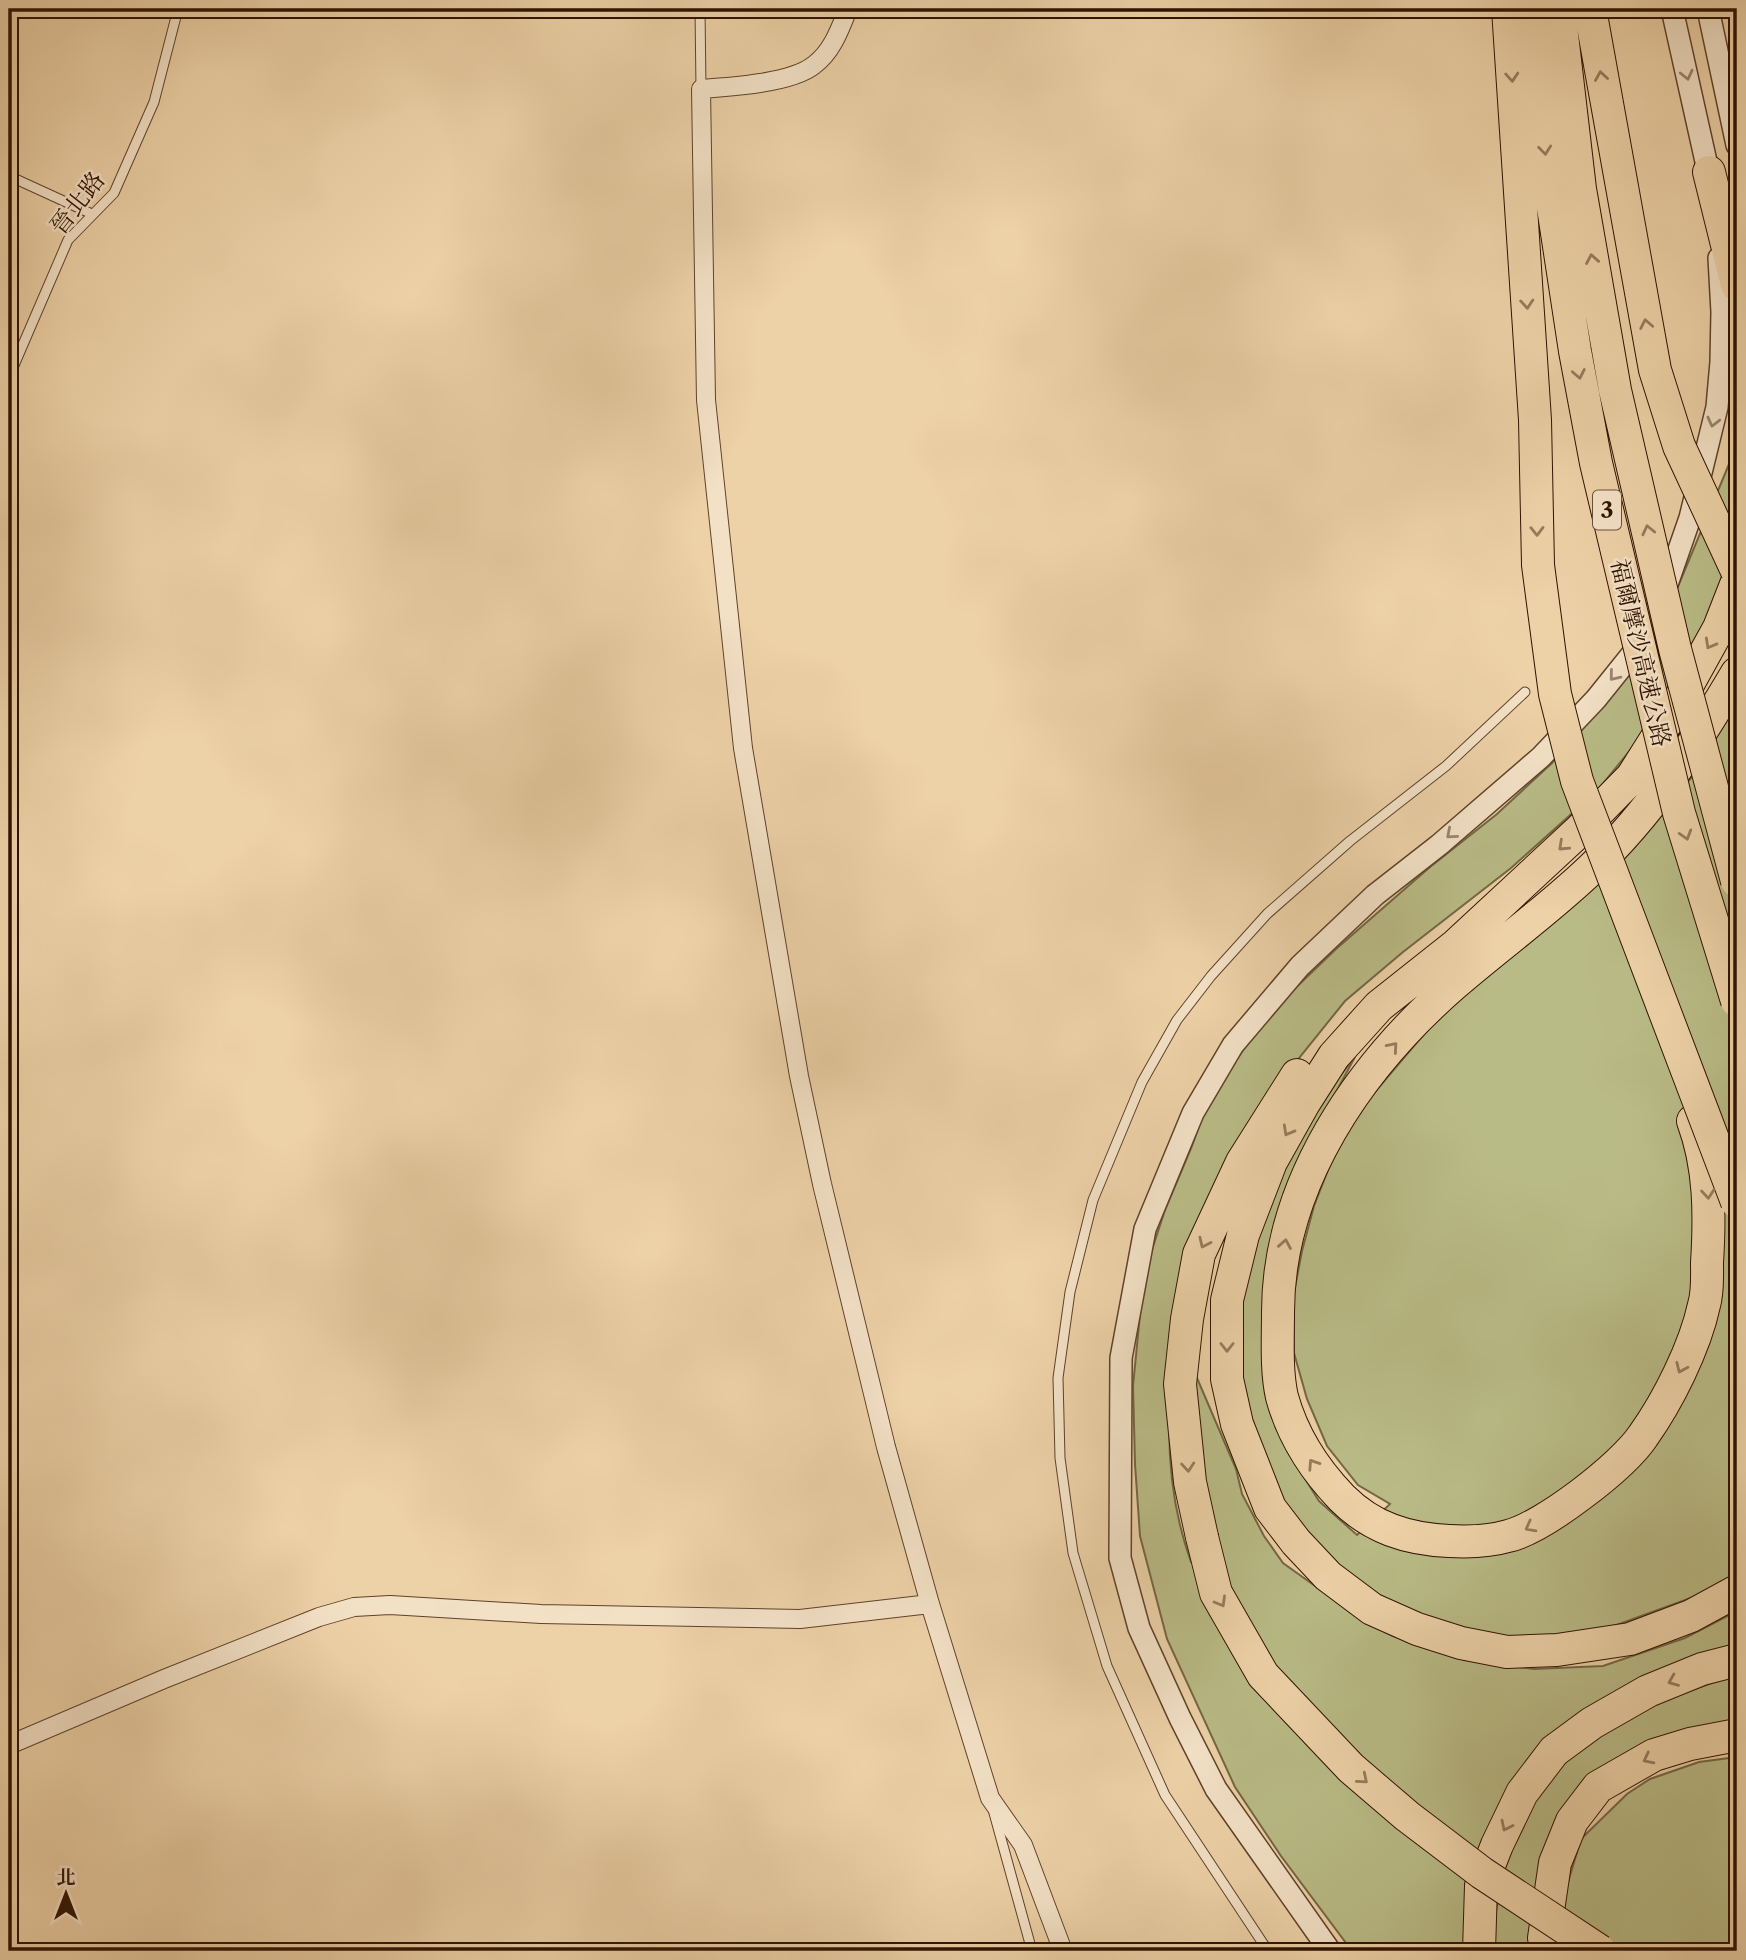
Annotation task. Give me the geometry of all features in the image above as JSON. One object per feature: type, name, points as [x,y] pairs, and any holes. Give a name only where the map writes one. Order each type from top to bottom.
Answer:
[{"type":"highway","points":[[1508,9],[1535,420],[1538,565],[1555,694],[1577,781],[1737,1202]]},
{"type":"highway","name":"福爾摩沙高速公路","points":[[1529,9],[1548,174],[1575,351],[1596,463],[1679,813],[1737,1001]]},
{"type":"highway","name":"福爾摩沙高速公路","points":[[1559,9],[1580,189],[1615,390],[1675,649],[1737,881]]},
{"type":"highway","points":[[1590,9],[1655,370],[1679,446],[1737,571]]},
{"type":"highway","points":[[1709,172],[1737,285]]},
{"type":"highway","points":[[1737,582],[1720,628],[1632,777],[1456,945],[1379,1006],[1334,1056],[1271,1162],[1243,1235],[1227,1300],[1227,1379],[1237,1424],[1270,1508],[1296,1542],[1328,1576],[1372,1609],[1417,1629],[1461,1643],[1507,1653],[1558,1650],[1630,1639],[1691,1616],[1737,1591]]},
{"type":"highway","points":[[1639,940],[1677,1077],[1703,1149],[1710,1218],[1705,1304],[1681,1370],[1642,1439],[1587,1490],[1529,1529],[1507,1537],[1458,1542],[1429,1540],[1389,1531],[1358,1514],[1320,1475],[1298,1440],[1281,1394],[1278,1283],[1287,1234],[1320,1147],[1354,1093],[1396,1043],[1449,989],[1590,870],[1656,800],[1737,673]]},
{"type":"highway","points":[[1537,870],[1417,957],[1306,1062],[1242,1162],[1199,1254],[1185,1332],[1180,1384],[1190,1482],[1216,1592],[1264,1675],[1351,1769],[1407,1816],[1482,1873],[1600,1951]]},
{"type":"highway","points":[[1479,1951],[1481,1886],[1496,1845],[1522,1793],[1555,1751],[1592,1723],[1648,1691],[1702,1669],[1737,1660]]},
{"type":"highway","points":[[1546,1944],[1555,1863],[1572,1821],[1598,1787],[1654,1755],[1690,1744],[1737,1735]]},
{"type":"street","points":[[848,9],[836,38],[815,65],[791,78],[701,89],[706,400],[743,748],[780,969],[820,1171],[886,1447],[930,1604],[990,1798],[1023,1845],[1063,1951]]},
{"type":"street","points":[[1330,1951],[1216,1789],[1139,1629],[1120,1558],[1121,1359],[1145,1229],[1193,1113],[1233,1045],[1300,966],[1375,894],[1438,845],[1541,757],[1596,699],[1645,638],[1666,587],[1690,518],[1717,407],[1722,312],[1720,265],[1709,172],[1672,9]]},
{"type":"street","points":[[1709,9],[1737,145]]},
{"type":"street","points":[[9,1745],[319,1617],[354,1607],[390,1605],[541,1614],[800,1619],[930,1604]]},
{"type":"lane","name":"晉北路","points":[[9,377],[68,240],[114,193],[154,102],[178,9]]},
{"type":"lane","points":[[699,9],[701,89]]},
{"type":"lane","points":[[9,176],[92,214]]},
{"type":"lane","points":[[1268,1951],[1165,1795],[1107,1667],[1073,1553],[1060,1458],[1058,1378],[1070,1292],[1093,1200],[1142,1082],[1177,1020],[1211,976],[1267,914],[1350,841],[1446,766],[1525,692]]},
{"type":"lane","points":[[990,1798],[1032,1951]]},
{"type":"path","points":[[1432,9],[1462,11]]},
{"type":"green space","points":[[1737,445],[1737,544],[1706,629],[1645,732],[1597,791],[1511,868],[1345,1001],[1291,1068],[1245,1135],[1171,1384],[1171,1474],[1178,1518],[1191,1562],[1219,1553],[1198,1471],[1194,1371],[1236,1469],[1242,1494],[1264,1536],[1283,1563],[1367,1623],[1393,1636],[1464,1660],[1534,1669],[1603,1666],[1685,1638],[1737,1611],[1737,1648],[1519,1775],[1496,1811],[1482,1849],[1467,1951],[1352,1951],[1281,1856],[1235,1787],[1167,1639],[1140,1536],[1135,1464],[1133,1386],[1144,1274],[1165,1210],[1208,1101],[1246,1046],[1286,997],[1336,949],[1430,867],[1497,814],[1552,763],[1654,644]]},
{"type":"green space","points":[[1737,704],[1737,1575],[1710,1591],[1578,1639],[1494,1640],[1456,1629],[1392,1603],[1350,1576],[1322,1550],[1271,1486],[1238,1370],[1244,1266],[1301,1123],[1355,1057],[1322,1118],[1272,1243],[1299,1469],[1319,1501],[1357,1535],[1390,1504],[1358,1485],[1327,1446],[1307,1399],[1294,1353],[1293,1298],[1302,1251],[1314,1206],[1330,1165],[1357,1113],[1442,1013],[1531,941],[1648,831],[1691,778]]},
{"type":"green space","points":[[1737,1674],[1737,1726],[1584,1785],[1532,1951],[1492,1951],[1495,1917],[1514,1833],[1547,1782],[1578,1749],[1650,1705]]},
{"type":"green space","points":[[1737,1757],[1737,1951],[1565,1951],[1563,1899],[1581,1839],[1627,1794],[1650,1779],[1699,1762]]}]
